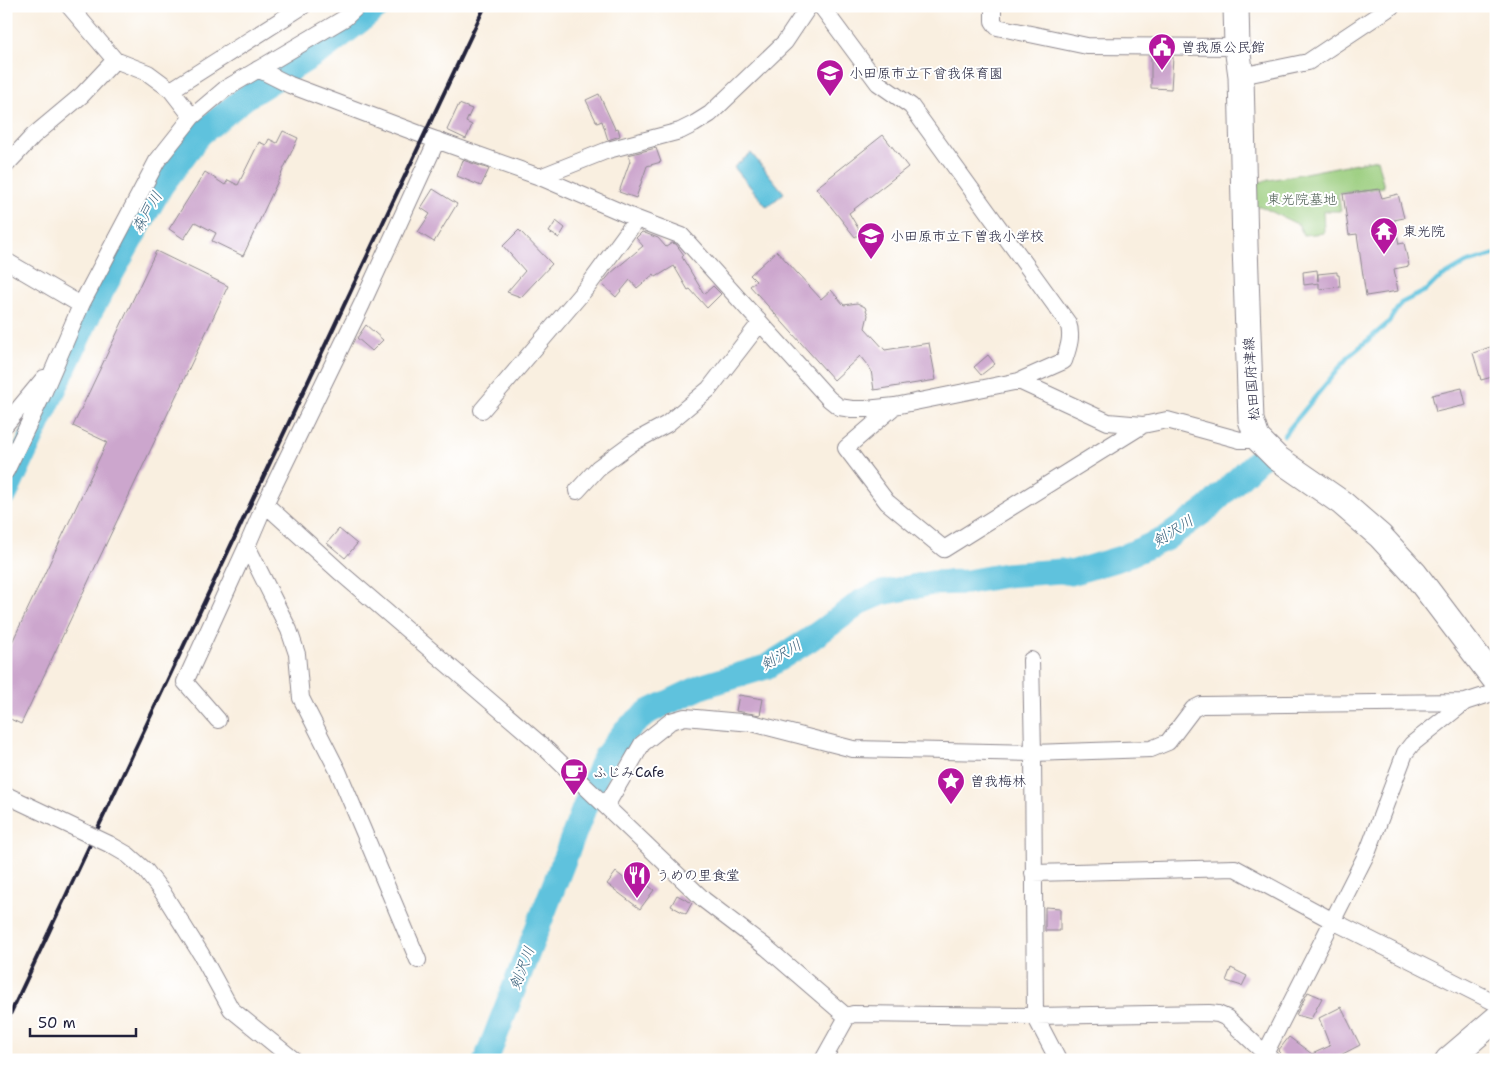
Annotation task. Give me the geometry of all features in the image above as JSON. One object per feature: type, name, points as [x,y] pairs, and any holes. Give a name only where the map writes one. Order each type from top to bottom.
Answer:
[{"type":"main road","name":"松田国府津線","points":[[1236,6],[1237,47],[1241,76],[1251,420],[1258,438],[1277,458],[1342,503],[1380,536],[1415,574],[1496,681]]},
{"type":"main road","points":[[1448,1060],[1496,1019]]},
{"type":"street","points":[[69,6],[116,60],[148,72],[171,90],[192,117]]},
{"type":"street","points":[[171,90],[303,6]]},
{"type":"street","points":[[6,471],[42,396],[82,303],[157,161],[192,117],[225,89],[345,18],[358,6]]},
{"type":"street","points":[[540,177],[608,150],[680,131],[694,124],[717,107],[785,42],[809,6]]},
{"type":"street","points":[[258,69],[290,85],[540,177],[682,236],[829,398],[840,407],[852,409],[895,406],[1019,381],[1064,361],[1069,347],[1071,330],[1068,323],[911,106],[878,83],[821,6]]},
{"type":"street","points":[[993,6],[993,21],[997,27],[1087,46],[1237,47]]},
{"type":"street","points":[[1241,76],[1308,62],[1392,6]]},
{"type":"street","points":[[6,165],[33,136],[82,96],[116,60]]},
{"type":"street","points":[[218,720],[185,682],[265,504],[358,312],[437,140]]},
{"type":"street","points":[[482,410],[588,286],[638,219]]},
{"type":"street","points":[[6,261],[81,305],[82,303]]},
{"type":"street","points":[[577,491],[598,468],[632,443],[668,424],[709,390],[760,323]]},
{"type":"street","points":[[6,424],[53,367]]},
{"type":"street","points":[[1019,381],[1108,422],[1143,425],[1167,420],[1240,440],[1256,440],[1258,438]]},
{"type":"street","points":[[895,406],[846,448],[888,502],[944,549],[1143,425]]},
{"type":"street","points":[[265,504],[363,592],[546,749],[704,900],[768,948],[847,1017]]},
{"type":"street","points":[[247,546],[289,630],[296,654],[301,698],[338,771],[418,960]]},
{"type":"street","points":[[1031,660],[1034,1016],[1058,1060]]},
{"type":"street","points":[[604,803],[642,744],[671,721],[685,717],[752,723],[853,749],[1033,753],[1152,749],[1168,742],[1193,709],[1205,704],[1465,702],[1496,692]]},
{"type":"street","points":[[823,1060],[847,1017],[853,1014],[1034,1016],[1218,1014],[1227,1018],[1268,1057],[1376,832],[1405,753],[1412,744],[1465,702]]},
{"type":"street","points":[[6,795],[109,844],[128,855],[146,871],[163,893],[201,954],[231,1009],[294,1060]]},
{"type":"street","points":[[1033,873],[1235,868],[1333,921],[1496,1002]]},
{"type":"green space","name":"東光院墓地","points":[[1377,159],[1384,187],[1338,194],[1341,211],[1323,211],[1324,233],[1303,235],[1299,225],[1260,206],[1249,209],[1249,184]]},
{"type":"water","points":[[751,153],[784,193],[767,207],[734,167]]},
{"type":"building","name":"曽我原公民館","points":[[1151,56],[1173,57],[1171,89],[1151,88]]},
{"type":"building","points":[[599,94],[615,129],[618,128],[620,136],[608,140],[602,121],[597,123],[586,100]]},
{"type":"building","points":[[459,104],[472,109],[466,122],[472,125],[466,139],[447,130]]},
{"type":"building","points":[[283,131],[298,138],[243,256],[212,241],[216,233],[195,222],[184,239],[169,229],[205,172],[225,185],[228,180],[238,185],[259,142],[266,145],[269,139],[277,143]]},
{"type":"building","points":[[883,135],[908,167],[849,213],[861,233],[855,237],[816,188]]},
{"type":"building","points":[[656,148],[661,162],[647,166],[636,198],[619,192],[630,161],[628,155]]},
{"type":"building","points":[[463,160],[489,169],[481,186],[457,176]]},
{"type":"building","points":[[433,189],[457,204],[434,242],[418,232],[430,214],[421,208]]},
{"type":"building","points":[[1379,189],[1382,198],[1398,194],[1404,218],[1394,220],[1399,244],[1404,243],[1409,266],[1394,269],[1398,291],[1366,296],[1357,234],[1349,235],[1343,194]]},
{"type":"building","points":[[556,221],[565,228],[559,238],[549,232]]},
{"type":"building","points":[[519,230],[552,264],[521,297],[507,292],[525,271],[503,246]]},
{"type":"building","points":[[642,232],[658,238],[666,247],[672,243],[676,244],[684,255],[682,257],[704,294],[713,286],[721,294],[707,308],[690,289],[688,290],[674,266],[656,277],[654,274],[637,288],[630,280],[616,297],[602,284],[611,273],[643,246],[636,238]]},
{"type":"building","points":[[156,251],[228,286],[21,724],[6,717],[6,655],[107,442],[73,426]]},
{"type":"building","points":[[777,251],[821,299],[831,290],[844,305],[857,303],[865,307],[868,315],[865,328],[885,350],[929,343],[936,380],[874,390],[871,370],[860,356],[834,380],[750,286],[756,281],[750,275]]},
{"type":"building","points":[[1317,270],[1318,281],[1318,274],[1337,272],[1340,287],[1319,289],[1319,283],[1304,285],[1303,272]]},
{"type":"building","points":[[366,325],[383,340],[372,351],[357,338]]},
{"type":"building","points":[[1496,345],[1496,376],[1481,380],[1473,353]]},
{"type":"building","points":[[988,355],[995,364],[981,375],[974,367]]},
{"type":"building","points":[[1462,388],[1466,405],[1436,412],[1432,395]]},
{"type":"building","points":[[339,529],[357,544],[345,558],[327,543]]},
{"type":"building","points":[[739,695],[763,699],[760,715],[736,711]]},
{"type":"building","name":"うめの里食堂","points":[[616,872],[626,880],[632,873],[654,890],[640,909],[607,884]]},
{"type":"building","points":[[677,895],[692,903],[686,914],[671,906]]},
{"type":"building","points":[[1045,907],[1060,908],[1060,931],[1045,931]]},
{"type":"building","points":[[1231,968],[1247,976],[1242,986],[1226,981]]},
{"type":"building","points":[[1308,992],[1322,998],[1311,1019],[1296,1015]]},
{"type":"building","points":[[1341,1007],[1360,1045],[1331,1060],[1287,1060],[1278,1051],[1289,1037],[1312,1054],[1330,1046],[1319,1018]]},
{"type":"waterway","name":"森戸川","points":[[6,493],[91,310],[161,186],[200,134],[246,97],[325,48],[379,6]]},
{"type":"waterway","name":"剣沢川","points":[[1284,435],[1348,357],[1388,323],[1401,303],[1427,290],[1437,280],[1466,263],[1496,254]]},
{"type":"waterway","name":"剣沢川","points":[[486,1060],[601,765],[625,731],[648,712],[703,686],[766,667],[809,640],[861,602],[882,593],[932,583],[967,582],[1005,575],[1061,571],[1071,573],[1121,558],[1165,539],[1207,509],[1259,459]]},
{"type":"railway","points":[[6,1023],[485,6]]},
{"type":"place","name":"曽我原公民館","points":[[1162,71]]},
{"type":"place","name":"小田原市立下曾我保育園","points":[[830,97]]},
{"type":"place","name":"東光院","points":[[1384,255]]},
{"type":"place","name":"小田原市立下曽我小学校","points":[[871,260]]},
{"type":"place","name":"ふじみCafe","points":[[574,796]]},
{"type":"place","name":"曽我梅林","points":[[951,805]]},
{"type":"place","name":"うめの里食堂","points":[[637,899]]}]
